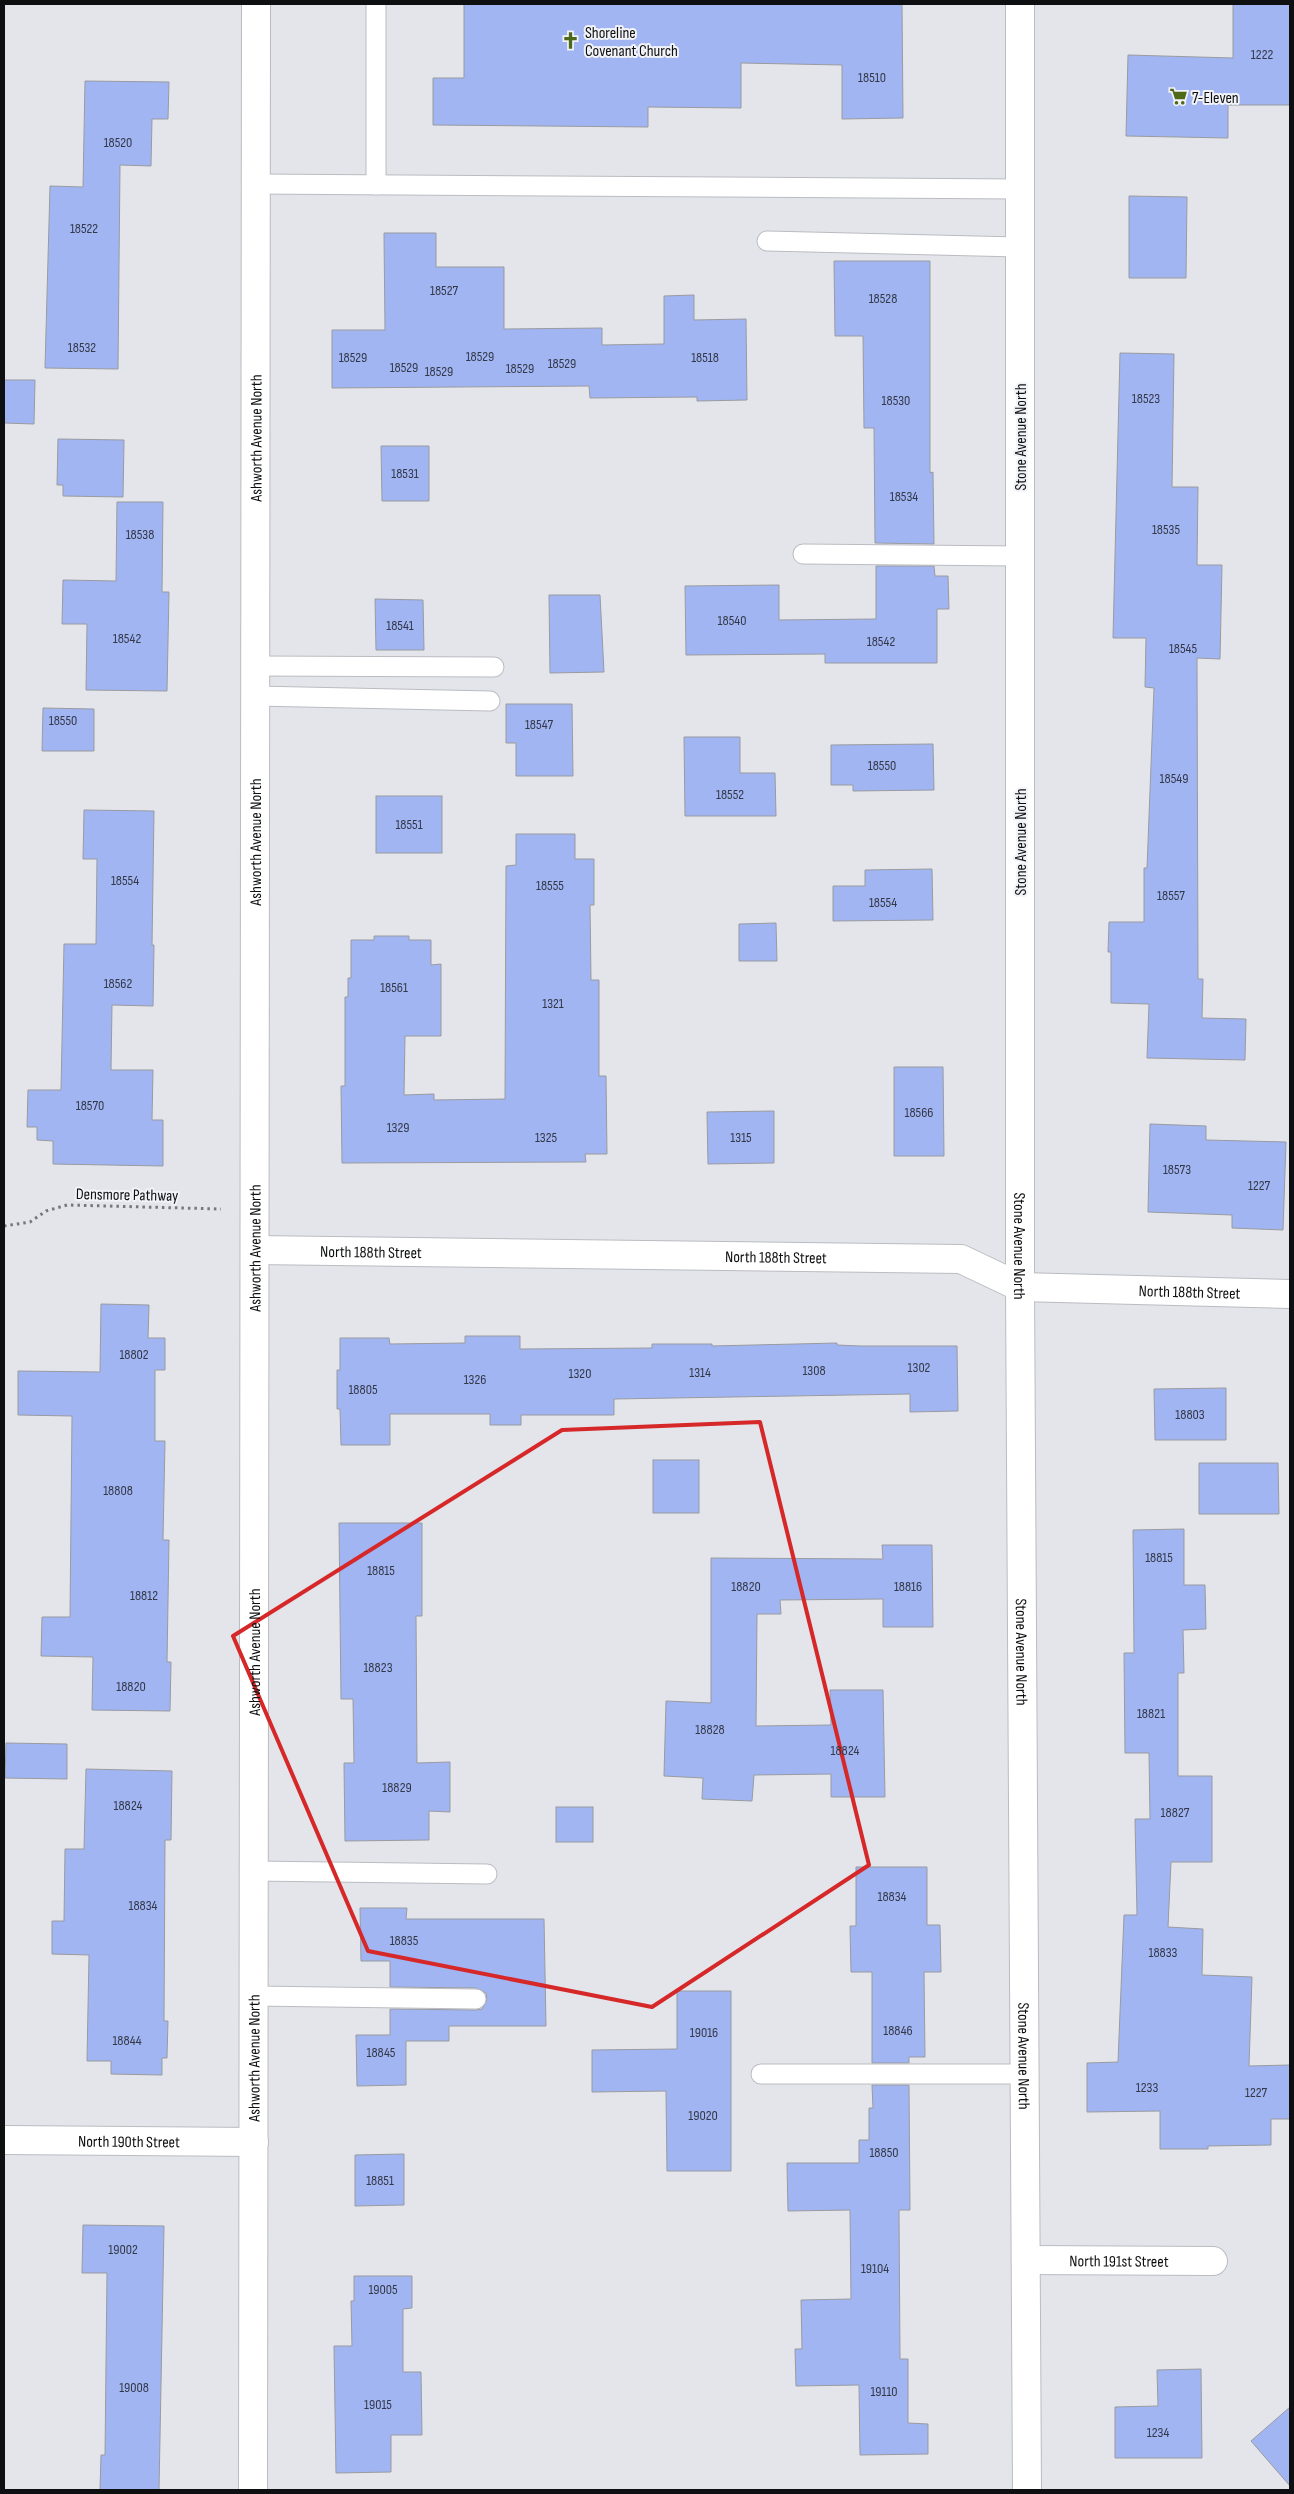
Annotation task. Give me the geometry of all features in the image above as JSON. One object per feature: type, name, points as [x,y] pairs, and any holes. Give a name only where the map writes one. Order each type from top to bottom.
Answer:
[{"type":"street","name":"Ashworth Avenue North","points":[[253,2490],[256,4]]},
{"type":"street","name":"Stone Avenue North","points":[[1020,4],[1020,1287],[1027,2260],[1026,2490]]},
{"type":"street","name":"North 188th Street","points":[[255,1250],[961,1259],[1020,1287],[1290,1294]]},
{"type":"street","name":"North 190th Street","points":[[4,2140],[254,2142]]},
{"type":"street","name":"North 191st Street","points":[[1027,2260],[1213,2261]]},
{"type":"lane","points":[[376,4],[376,185]]},
{"type":"lane","points":[[256,184],[1020,189]]},
{"type":"lane","points":[[767,241],[1020,247]]},
{"type":"lane","points":[[802,554],[1020,556]]},
{"type":"lane","points":[[256,666],[494,667]]},
{"type":"lane","points":[[256,696],[490,701]]},
{"type":"lane","points":[[254,1871],[487,1874]]},
{"type":"lane","points":[[254,1996],[476,1999]]},
{"type":"lane","points":[[761,2074],[1025,2074]]},
{"type":"path","name":"Densmore Pathway","points":[[4,1226],[30,1222],[46,1211],[67,1205],[255,1211]]},
{"type":"highlighted area","points":[[760,1422],[869,1865],[652,2007],[368,1951],[233,1636],[562,1430]]},
{"type":"building","points":[[464,4],[902,4],[903,118],[842,119],[842,65],[741,63],[741,108],[648,107],[648,127],[433,125],[433,78],[464,78]]},
{"type":"building","points":[[1233,4],[1290,4],[1290,105],[1228,105],[1228,138],[1126,136],[1128,55],[1233,58]]},
{"type":"building","points":[[85,81],[169,82],[168,119],[152,119],[151,166],[120,165],[118,369],[45,368],[50,186],[83,187]]},
{"type":"building","points":[[1129,196],[1187,197],[1186,278],[1129,278]]},
{"type":"building","points":[[384,233],[436,233],[436,267],[504,267],[504,329],[602,328],[602,345],[664,344],[664,296],[694,295],[694,320],[746,319],[747,400],[697,401],[697,397],[590,398],[589,386],[332,388],[332,330],[385,330]]},
{"type":"building","points":[[834,261],[930,261],[930,473],[933,472],[934,544],[875,543],[874,428],[864,428],[863,336],[835,336]]},
{"type":"building","points":[[1120,353],[1174,354],[1172,487],[1198,487],[1197,565],[1222,565],[1220,659],[1197,658],[1198,979],[1203,979],[1202,1018],[1246,1019],[1245,1060],[1147,1058],[1149,1004],[1111,1003],[1111,952],[1108,952],[1109,922],[1144,922],[1144,868],[1147,868],[1154,688],[1145,687],[1146,638],[1113,638]]},
{"type":"building","points":[[4,380],[35,380],[34,424],[4,423]]},
{"type":"building","points":[[58,439],[124,440],[123,497],[63,496],[63,485],[57,485]]},
{"type":"building","points":[[381,446],[429,446],[429,501],[382,501]]},
{"type":"building","points":[[117,502],[163,502],[162,592],[169,592],[167,691],[86,690],[87,624],[62,624],[63,580],[116,581]]},
{"type":"building","points":[[876,566],[934,566],[935,576],[948,576],[949,609],[937,609],[937,663],[825,663],[825,654],[686,655],[685,586],[779,585],[779,620],[876,619]]},
{"type":"building","points":[[549,595],[600,595],[604,672],[550,673]]},
{"type":"building","points":[[375,599],[423,600],[424,650],[376,650]]},
{"type":"building","points":[[506,704],[572,704],[573,776],[516,776],[516,743],[506,743]]},
{"type":"building","points":[[43,708],[94,709],[94,751],[42,751]]},
{"type":"building","points":[[684,737],[740,737],[740,773],[775,773],[776,816],[685,816]]},
{"type":"building","points":[[933,744],[934,790],[853,791],[853,785],[831,785],[831,745]]},
{"type":"building","points":[[376,796],[442,796],[442,853],[376,853]]},
{"type":"building","points":[[84,810],[154,811],[153,1006],[112,1005],[111,1070],[153,1070],[152,1120],[163,1120],[163,1166],[53,1164],[53,1141],[37,1140],[37,1127],[27,1127],[28,1090],[61,1090],[64,944],[96,944],[97,859],[83,859]]},
{"type":"building","points":[[516,834],[575,834],[575,859],[594,859],[594,905],[590,905],[591,980],[599,980],[599,1076],[606,1076],[607,1154],[585,1154],[586,1162],[342,1163],[341,1086],[345,1086],[345,997],[348,997],[348,978],[351,978],[351,940],[374,940],[374,936],[409,936],[409,940],[431,940],[431,965],[441,964],[441,1036],[405,1036],[404,1095],[434,1094],[434,1100],[505,1099],[506,866],[516,865]]},
{"type":"building","points":[[932,869],[933,920],[833,921],[833,886],[865,886],[865,870]]},
{"type":"building","points":[[776,923],[777,961],[739,961],[739,924]]},
{"type":"building","points":[[894,1067],[943,1067],[944,1156],[894,1156]]},
{"type":"building","points":[[774,1111],[774,1163],[708,1164],[707,1112]]},
{"type":"building","points":[[1150,1124],[1206,1126],[1206,1140],[1286,1142],[1283,1230],[1232,1228],[1232,1215],[1148,1212]]},
{"type":"building","points":[[101,1304],[149,1305],[148,1338],[165,1338],[165,1370],[155,1370],[155,1441],[165,1441],[163,1540],[169,1540],[167,1662],[171,1662],[170,1711],[92,1710],[93,1657],[41,1656],[42,1617],[70,1617],[72,1416],[18,1415],[18,1371],[100,1372]]},
{"type":"building","points":[[465,1336],[520,1336],[520,1349],[652,1348],[652,1344],[712,1344],[712,1346],[837,1343],[837,1345],[860,1346],[957,1346],[958,1411],[910,1412],[910,1394],[614,1399],[614,1415],[521,1415],[521,1425],[490,1425],[490,1414],[390,1414],[390,1445],[341,1445],[340,1409],[337,1409],[337,1370],[340,1370],[340,1338],[389,1338],[390,1344],[465,1343]]},
{"type":"building","points":[[1226,1388],[1226,1440],[1155,1440],[1154,1389]]},
{"type":"building","points":[[653,1460],[699,1460],[699,1513],[653,1513]]},
{"type":"building","points":[[1199,1463],[1278,1463],[1279,1514],[1199,1514]]},
{"type":"building","points":[[339,1523],[422,1523],[422,1616],[416,1616],[417,1763],[450,1762],[450,1812],[429,1811],[429,1840],[345,1841],[344,1763],[354,1763],[353,1699],[341,1699]]},
{"type":"building","points":[[1184,1529],[1184,1585],[1205,1585],[1206,1629],[1183,1630],[1184,1673],[1178,1673],[1178,1776],[1212,1776],[1212,1862],[1171,1862],[1168,1927],[1203,1929],[1202,1975],[1252,1977],[1249,2066],[1290,2065],[1290,2119],[1271,2119],[1271,2145],[1208,2146],[1208,2149],[1160,2149],[1160,2111],[1087,2112],[1087,2063],[1118,2062],[1124,1915],[1137,1915],[1135,1819],[1150,1819],[1149,1753],[1125,1753],[1124,1653],[1134,1653],[1133,1530]]},
{"type":"building","points":[[882,1545],[932,1545],[933,1627],[883,1627],[883,1599],[780,1600],[781,1614],[757,1614],[756,1726],[831,1725],[830,1690],[883,1690],[885,1797],[831,1797],[831,1774],[754,1775],[752,1801],[702,1799],[703,1778],[664,1776],[666,1701],[711,1703],[711,1558],[883,1559]]},
{"type":"building","points":[[6,1743],[67,1744],[67,1779],[5,1778]]},
{"type":"building","points":[[86,1769],[172,1771],[171,1840],[165,1840],[164,2021],[168,2021],[167,2058],[162,2058],[162,2075],[111,2074],[111,2061],[87,2061],[89,1955],[52,1954],[52,1921],[64,1921],[65,1849],[84,1849]]},
{"type":"building","points":[[556,1807],[593,1807],[593,1842],[556,1842]]},
{"type":"building","points":[[856,1867],[927,1867],[927,1925],[940,1925],[941,1972],[924,1972],[925,2057],[909,2057],[909,2063],[872,2063],[872,1972],[851,1972],[850,1926],[856,1926]]},
{"type":"building","points":[[360,1908],[407,1908],[406,1919],[544,1919],[546,2026],[449,2026],[449,2041],[406,2041],[406,2085],[357,2086],[356,2035],[390,2035],[390,2009],[476,2010],[482,2009],[487,2000],[486,1993],[476,1988],[390,1987],[390,1961],[361,1961]]},
{"type":"building","points":[[677,1991],[731,1991],[731,2171],[667,2171],[666,2091],[592,2092],[592,2050],[677,2049]]},
{"type":"building","points":[[872,2085],[909,2085],[910,2210],[899,2210],[900,2359],[908,2359],[908,2423],[928,2424],[928,2454],[860,2455],[859,2385],[796,2386],[795,2349],[802,2349],[801,2300],[851,2299],[850,2210],[788,2211],[787,2163],[859,2163],[859,2140],[869,2140],[869,2108],[873,2108]]},
{"type":"building","points":[[404,2154],[404,2205],[355,2206],[355,2155]]},
{"type":"building","points":[[83,2225],[164,2226],[159,2490],[100,2490],[101,2455],[105,2455],[107,2273],[82,2273]]},
{"type":"building","points":[[354,2276],[412,2276],[412,2308],[403,2309],[403,2372],[421,2372],[422,2435],[391,2435],[391,2472],[336,2473],[334,2346],[352,2346],[351,2301],[354,2301]]},
{"type":"building","points":[[1201,2369],[1202,2458],[1115,2458],[1115,2407],[1158,2406],[1157,2370]]},
{"type":"building","points":[[1290,2407],[1290,2486],[1251,2441]]},
{"type":"place","name":"Shoreline Covenant Church","points":[[571,41]]},
{"type":"place","name":"7-Eleven","points":[[1178,97]]}]
